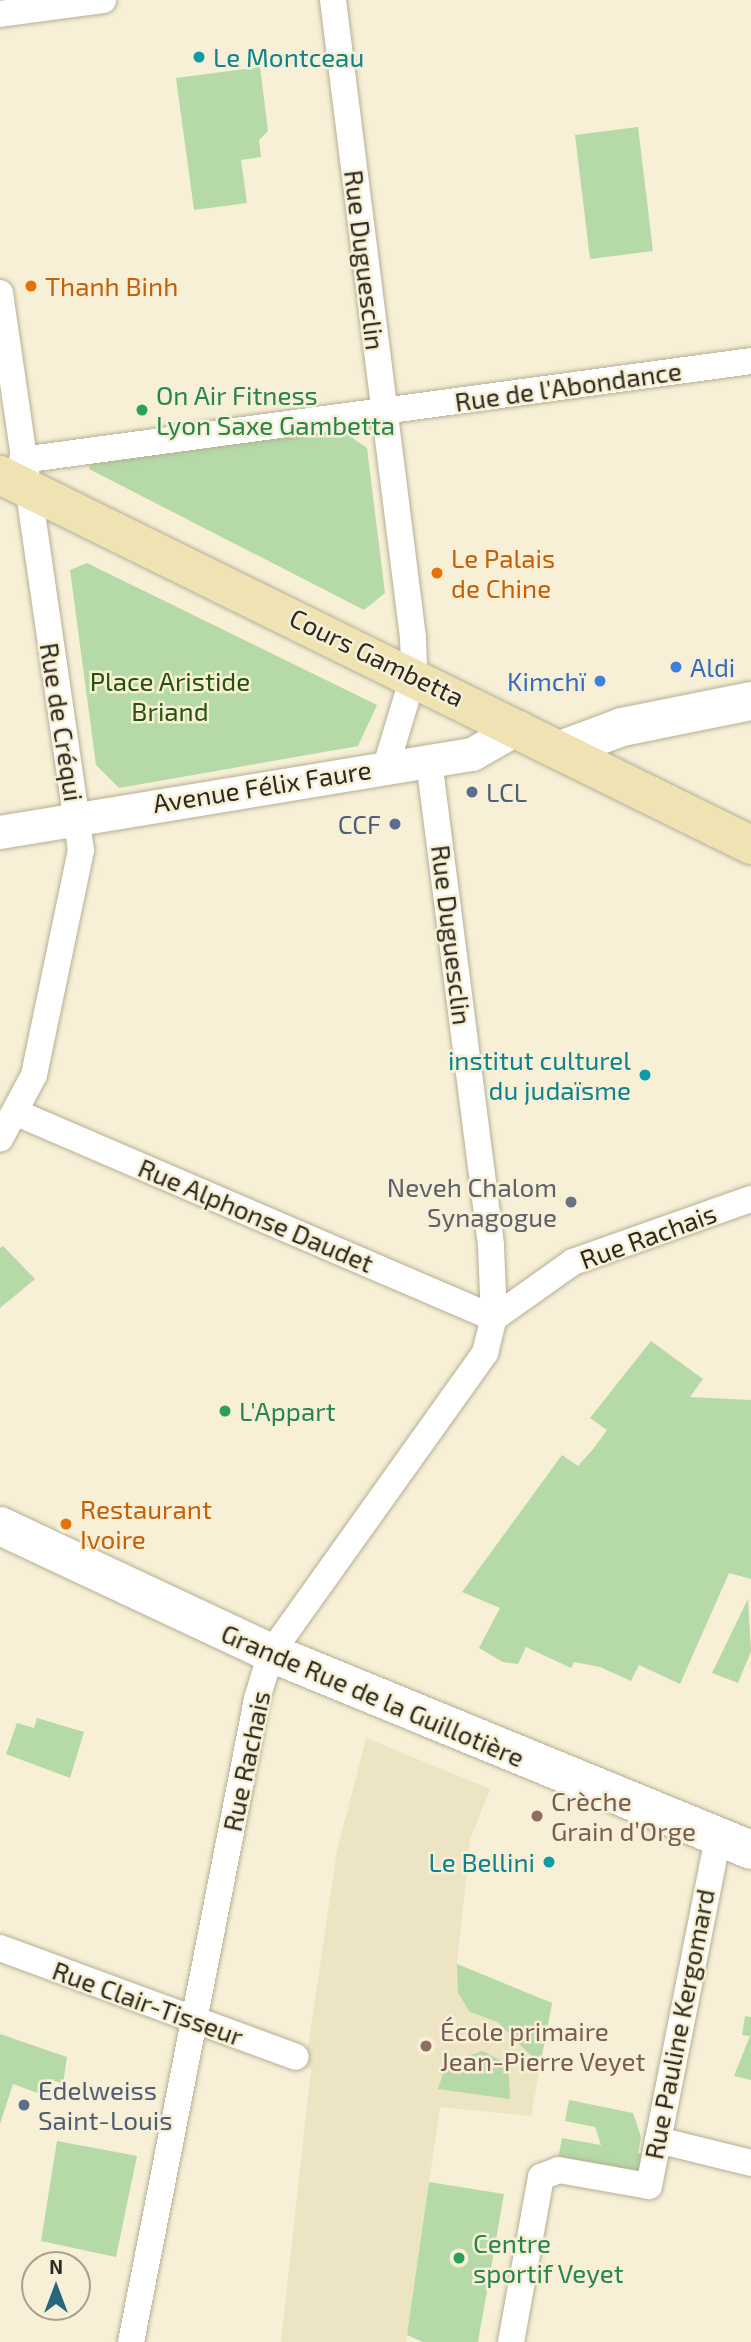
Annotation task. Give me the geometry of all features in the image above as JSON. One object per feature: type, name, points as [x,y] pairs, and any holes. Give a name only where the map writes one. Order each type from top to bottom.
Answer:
[{"type":"main road","name":"Cours Gambetta","points":[[16,474],[751,845]]},
{"type":"main road","points":[[563,749],[622,727],[751,701]]},
{"type":"main road","name":"Grande Rue de la Guillotière","points":[[0,1526],[271,1653],[734,1844]]},
{"type":"street","points":[[0,14],[103,0]]},
{"type":"street","name":"Rue Duguesclin","points":[[333,0],[414,674],[386,766]]},
{"type":"street","name":"Rue de Créqui","points":[[0,293],[16,474],[77,817],[80,866],[34,1076],[17,1113],[0,1139]]},
{"type":"street","name":"Rue de l'Abondance","points":[[384,411],[751,361]]},
{"type":"street","points":[[16,474],[384,411]]},
{"type":"street","name":"Avenue Félix Faure","points":[[0,832],[77,817],[472,754],[519,727]]},
{"type":"street","name":"Rue Duguesclin","points":[[429,761],[491,1245],[494,1318]]},
{"type":"street","name":"Rue Alphonse Daudet","points":[[17,1113],[494,1318]]},
{"type":"street","name":"Rue Rachais","points":[[131,2342],[271,1653],[485,1353],[494,1318],[573,1262],[751,1199]]},
{"type":"street","name":"Rue Pauline Kergomard","points":[[511,2342],[541,2177],[559,2170],[649,2186],[658,2140],[734,1844]]},
{"type":"street","name":"Rue Clair-Tisseur","points":[[0,1948],[296,2057]]},
{"type":"street","points":[[658,2140],[751,2163]]},
{"type":"shaded area","name":"École primaire Jean-Pierre Veyet","points":[[366,1738],[490,1789],[470,1840],[457,1964],[552,2003],[531,2116],[440,2107],[406,2342],[281,2342],[311,2069],[305,2067],[337,1851]]},
{"type":"green space","points":[[260,67],[268,131],[259,140],[261,157],[241,160],[247,203],[194,210],[176,78]]},
{"type":"green space","points":[[638,127],[653,251],[590,259],[575,135]]},
{"type":"green space","points":[[338,428],[367,448],[385,593],[364,610],[89,469],[91,463]]},
{"type":"green space","name":"Place Aristide Briand","points":[[87,563],[377,705],[358,746],[119,788],[96,765],[70,570]]},
{"type":"green space","points":[[3,1246],[35,1279],[0,1308],[0,1248]]},
{"type":"green space","points":[[651,1341],[703,1379],[690,1397],[751,1400],[751,1579],[729,1573],[680,1684],[639,1665],[631,1681],[600,1667],[574,1662],[571,1668],[526,1647],[518,1664],[503,1662],[479,1648],[500,1608],[462,1592],[562,1455],[578,1466],[594,1448],[607,1430],[590,1418]]},
{"type":"green space","points":[[748,1599],[751,1651],[738,1683],[712,1673]]},
{"type":"green space","points":[[37,1718],[84,1732],[70,1778],[6,1754],[17,1723],[34,1728]]},
{"type":"green space","points":[[457,1964],[552,2003],[540,2065],[498,2022],[470,2012],[458,1993]]},
{"type":"green space","points":[[745,2016],[751,2017],[751,2080],[734,2076],[750,2036],[742,2035]]},
{"type":"green space","points":[[0,2034],[67,2057],[63,2084],[49,2079],[46,2096],[13,2084],[0,2124]]},
{"type":"green space","points":[[483,2051],[508,2065],[510,2099],[438,2089],[447,2062]]},
{"type":"green space","points":[[569,2100],[633,2113],[641,2137],[638,2153],[646,2155],[643,2175],[558,2159],[562,2138],[601,2145],[595,2127],[565,2121]]},
{"type":"green space","points":[[57,2141],[137,2156],[116,2257],[41,2241]]},
{"type":"green space","points":[[429,2182],[504,2194],[478,2342],[423,2342],[407,2335]]},
{"type":"place","name":"Le Montceau","points":[[199,57]]},
{"type":"place","name":"Thanh Binh","points":[[31,286]]},
{"type":"place","name":"On Air Fitness Lyon Saxe Gambetta","points":[[142,410]]},
{"type":"place","name":"Le Palais de Chine","points":[[437,573]]},
{"type":"place","name":"Aldi","points":[[676,667]]},
{"type":"place","name":"Kimchï","points":[[600,681]]},
{"type":"place","name":"LCL","points":[[472,792]]},
{"type":"place","name":"CCF","points":[[395,824]]},
{"type":"place","name":"institut culturel du judaïsme","points":[[645,1075]]},
{"type":"place","name":"Neveh Chalom Synagogue","points":[[571,1202]]},
{"type":"place","name":"L'Appart","points":[[225,1411]]},
{"type":"place","name":"Restaurant Ivoire","points":[[66,1524]]},
{"type":"place","name":"Crèche Grain d’Orge","points":[[537,1816]]},
{"type":"place","name":"Le Bellini","points":[[549,1862]]},
{"type":"place","name":"École primaire Jean-Pierre Veyet","points":[[426,2046]]},
{"type":"place","name":"Edelweiss Saint-Louis","points":[[24,2105]]},
{"type":"place","name":"Centre sportif Veyet","points":[[459,2258]]}]
